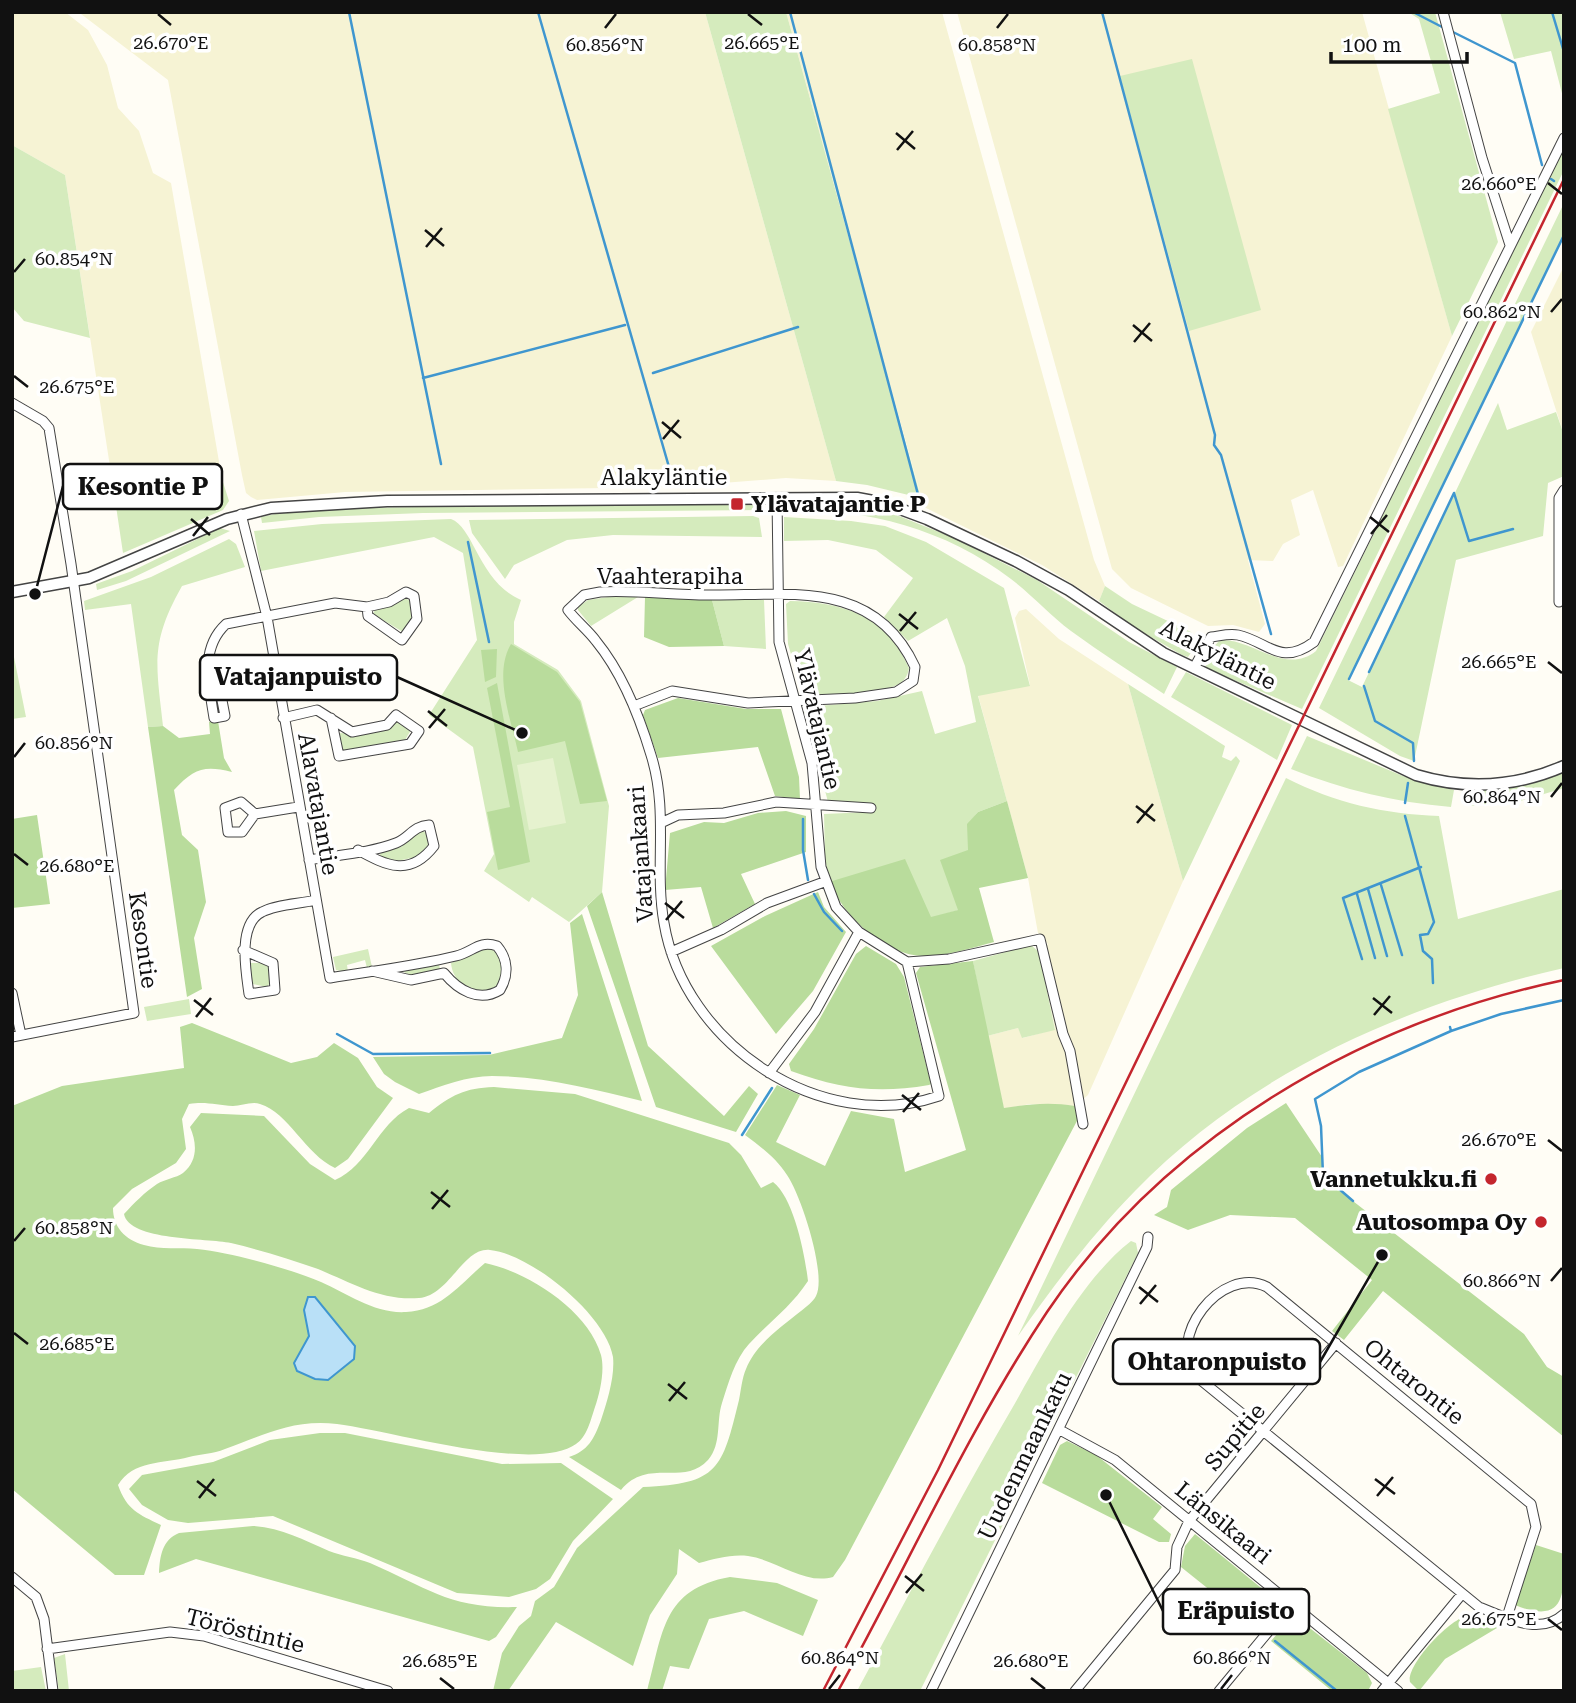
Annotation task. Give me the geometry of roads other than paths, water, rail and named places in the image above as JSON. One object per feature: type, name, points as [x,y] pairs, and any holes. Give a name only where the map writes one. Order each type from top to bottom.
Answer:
[{"type":"street","points":[[1444,12],[1482,158],[1510,245]]},
{"type":"street","points":[[1194,668],[1211,638],[1231,633],[1241,635],[1268,649],[1292,654],[1314,642],[1564,138]]},
{"type":"street","points":[[12,403],[43,421],[49,428],[74,582]]},
{"type":"street","points":[[1559,602],[1559,498],[1564,490]]},
{"type":"street","name":"Ylävatajantie","points":[[777,498],[779,642],[812,763],[824,882],[836,907],[859,932],[907,962]]},
{"type":"street","name":"Alakyläntie","points":[[12,592],[74,582],[139,559],[241,514],[271,508],[342,502],[857,498],[884,503],[926,519],[1053,580],[1146,643],[1390,764],[1435,780],[1488,785],[1561,768]]},
{"type":"street","name":"Alavatajantie","points":[[241,514],[267,617],[298,807],[330,978],[372,971]]},
{"type":"street","name":"Kesontie","points":[[17,1036],[134,1013],[74,582]]},
{"type":"street","points":[[209,683],[207,667],[216,633],[226,624],[335,603],[356,608],[367,607],[389,602],[406,592],[414,596],[417,619],[402,640],[368,615],[367,607]]},
{"type":"street","name":"Vaahterapiha","points":[[568,610],[584,595],[600,592],[823,596],[864,610],[896,637],[915,667],[913,681],[896,692],[748,703],[673,691],[634,706]]},
{"type":"street","name":"Vatajankaari","points":[[568,610],[607,655],[634,706],[654,766],[663,822],[661,902],[671,951],[688,991],[712,1026],[741,1054],[769,1073],[816,1093],[852,1103],[916,1104],[939,1096],[907,962]]},
{"type":"street","points":[[283,718],[317,710],[331,718],[352,732],[387,725],[396,715],[419,731],[410,744],[339,757],[331,718]]},
{"type":"street","points":[[663,822],[678,816],[724,813],[776,802],[871,808]]},
{"type":"street","points":[[255,814],[298,807]]},
{"type":"street","points":[[309,860],[358,850],[398,843],[418,826],[429,825],[434,846],[424,860],[390,867],[358,850]]},
{"type":"street","points":[[671,951],[721,930],[768,903],[824,882]]},
{"type":"street","points":[[243,950],[271,962],[276,989],[250,995],[243,950],[259,914],[316,900]]},
{"type":"street","points":[[769,1073],[815,1012],[859,932]]},
{"type":"street","points":[[907,962],[950,959],[1040,939],[1063,1034],[1070,1051],[1083,1124]]},
{"type":"street","points":[[372,971],[467,954],[479,944],[487,943],[497,946],[506,962],[504,984],[495,993],[467,993],[458,989],[444,973],[443,959]]},
{"type":"street","points":[[372,971],[411,980],[444,973]]},
{"type":"street","points":[[12,993],[17,1036]]},
{"type":"street","name":"Uudenmaankatu","points":[[931,1691],[1060,1430],[1147,1247],[1148,1237]]},
{"type":"street","name":"Ohtarontie","points":[[1507,1617],[1536,1527],[1531,1504],[1259,1283],[1243,1281],[1224,1289],[1197,1318],[1186,1342],[1189,1367],[1479,1607],[1507,1617],[1543,1626],[1564,1614]]},
{"type":"street","name":"Supitie","points":[[1075,1691],[1175,1570],[1177,1547],[1189,1521],[1336,1343]]},
{"type":"street","name":"Länsikaari","points":[[1060,1430],[1115,1460],[1398,1691]]},
{"type":"street","points":[[12,1577],[36,1597],[44,1619],[53,1691]]},
{"type":"street","points":[[1381,1691],[1462,1594]]},
{"type":"street","points":[[1219,1691],[1292,1603]]},
{"type":"street","name":"Töröstintie","points":[[47,1649],[180,1632],[204,1636],[388,1691]]},
{"type":"water","points":[[308,1297],[315,1297],[355,1346],[354,1359],[328,1380],[315,1379],[297,1371],[294,1363],[309,1336],[304,1310]]},
{"type":"waterway","points":[[349,12],[441,464]]},
{"type":"waterway","points":[[538,12],[671,474]]},
{"type":"waterway","points":[[790,12],[920,502]]},
{"type":"waterway","points":[[1102,12],[1215,435],[1214,445],[1221,455],[1271,634]]},
{"type":"waterway","points":[[1413,12],[1444,28]]},
{"type":"waterway","points":[[1552,12],[1564,52]]},
{"type":"waterway","points":[[1451,31],[1515,63],[1542,165]]},
{"type":"waterway","points":[[1349,679],[1564,235]]},
{"type":"waterway","points":[[423,378],[625,325]]},
{"type":"waterway","points":[[653,373],[798,327]]},
{"type":"waterway","points":[[1369,672],[1454,493],[1469,541],[1513,529]]},
{"type":"waterway","points":[[468,542],[489,642]]},
{"type":"waterway","points":[[1364,686],[1375,721],[1413,743],[1414,761]]},
{"type":"waterway","points":[[1405,803],[1408,783]]},
{"type":"waterway","points":[[1405,816],[1434,922],[1428,934],[1420,935],[1423,951],[1432,959],[1433,983]]},
{"type":"waterway","points":[[803,819],[803,850],[808,880]]},
{"type":"waterway","points":[[1362,959],[1343,898],[1421,867]]},
{"type":"waterway","points":[[1381,885],[1402,955]]},
{"type":"waterway","points":[[1368,889],[1387,956]]},
{"type":"waterway","points":[[814,894],[824,912],[842,931]]},
{"type":"waterway","points":[[1357,894],[1375,958]]},
{"type":"waterway","points":[[1450,1027],[1451,1031],[1501,1014],[1564,1000]]},
{"type":"waterway","points":[[1353,1201],[1323,1175],[1321,1126],[1315,1099],[1359,1072],[1451,1031]]},
{"type":"waterway","points":[[337,1034],[373,1054],[490,1053]]},
{"type":"waterway","points":[[742,1135],[772,1088]]},
{"type":"waterway","points":[[1275,1641],[1337,1691]]},
{"type":"railway","points":[[823,1691],[938,1470],[1564,179]]},
{"type":"railway","points":[[838,1691],[964,1451],[1018,1358],[1047,1312],[1095,1249],[1149,1192],[1209,1141],[1273,1096],[1342,1058],[1414,1025],[1488,999],[1564,980]]},
{"type":"place","name":"Ylävatajantie P","points":[[737,504]]},
{"type":"place","name":"Kesontie P","points":[[35,594]]},
{"type":"place","name":"Vatajanpuisto","points":[[522,733]]},
{"type":"place","name":"Vannetukku.fi","points":[[1491,1179]]},
{"type":"place","name":"Autosompa Oy","points":[[1541,1222]]},
{"type":"place","name":"Ohtaronpuisto","points":[[1382,1255]]},
{"type":"place","name":"Eräpuisto","points":[[1106,1495]]}]
